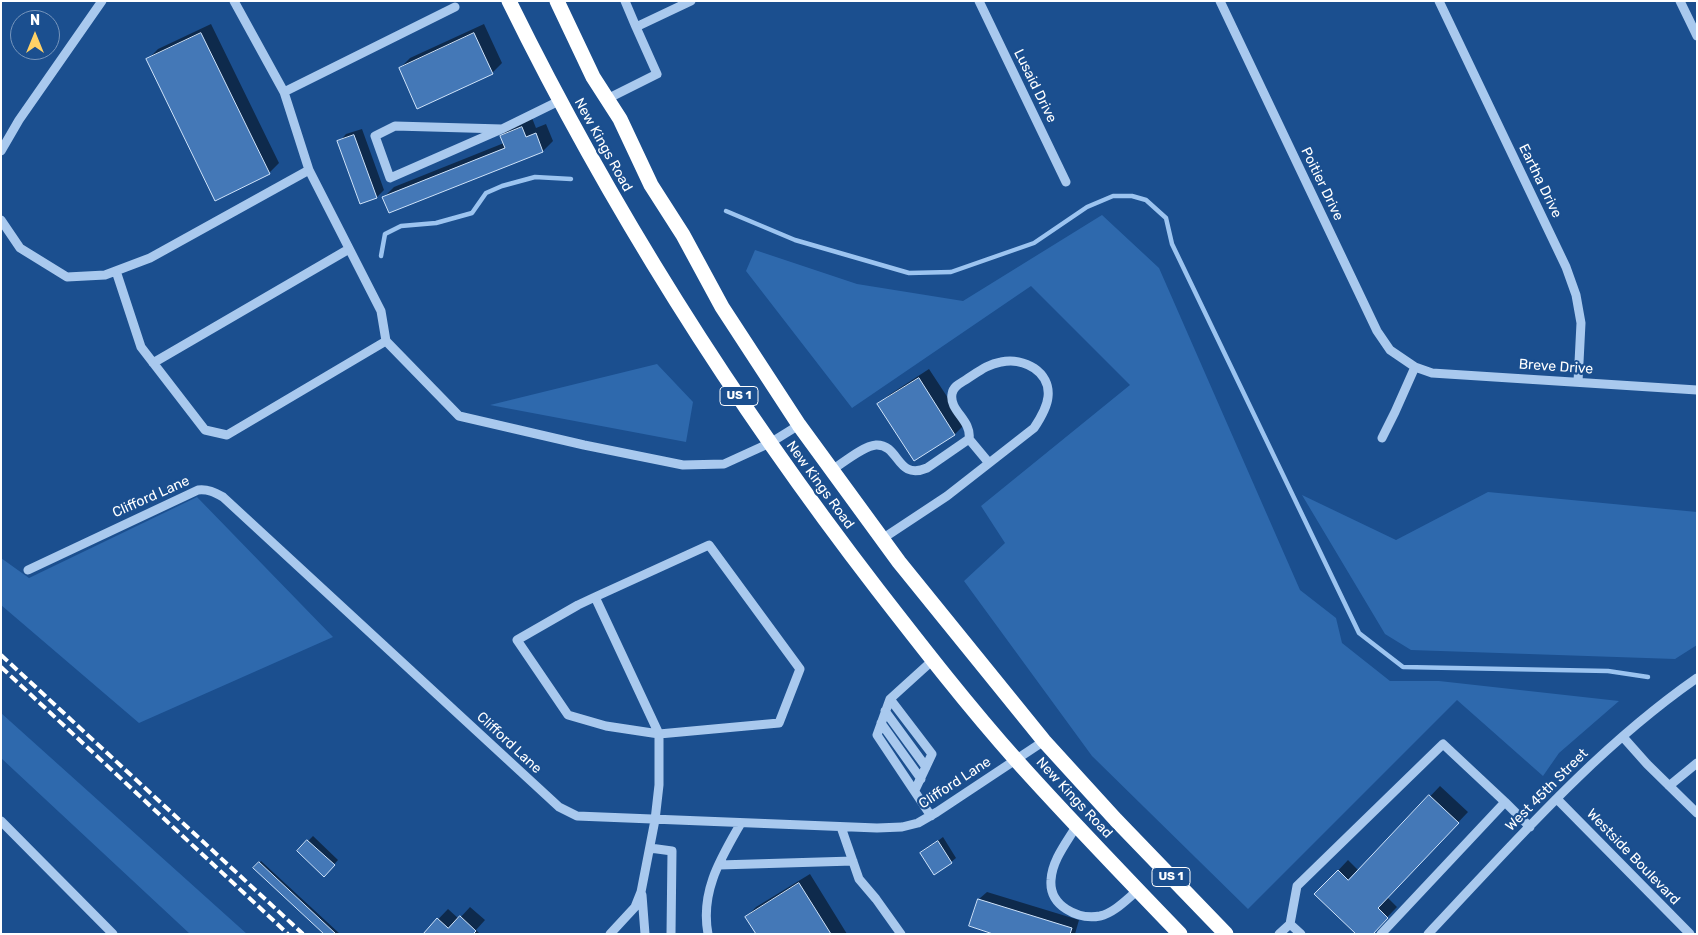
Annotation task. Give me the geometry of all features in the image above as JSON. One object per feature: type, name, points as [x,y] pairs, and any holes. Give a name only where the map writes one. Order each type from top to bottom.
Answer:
[{"type":"highway","name":"New Kings Road","points":[[509,1],[560,101],[625,217],[681,309],[770,443],[830,528],[933,660],[1016,760],[1180,934]]},
{"type":"highway","name":"New Kings Road","points":[[557,1],[593,77],[620,119],[652,185],[684,234],[722,307],[799,425],[929,600],[1044,741],[1116,820],[1226,934]]},
{"type":"street","points":[[1,151],[20,120],[102,1]]},
{"type":"street","points":[[234,1],[284,92],[309,170],[381,311],[386,341],[459,416],[584,445],[683,465],[724,464],[770,443],[799,425]]},
{"type":"street","points":[[607,99],[657,74],[624,1]]},
{"type":"street","points":[[636,27],[691,1]]},
{"type":"street","name":"Lusaid Drive","points":[[979,1],[1066,182]]},
{"type":"street","name":"Poitier Drive","points":[[1220,1],[1377,331],[1390,350],[1415,367]]},
{"type":"street","name":"Eartha Drive","points":[[1439,1],[1566,267],[1576,296],[1581,323],[1578,382]]},
{"type":"street","points":[[1680,1],[1697,36]]},
{"type":"street","points":[[284,92],[455,7]]},
{"type":"street","points":[[502,129],[396,126],[375,136],[390,178],[502,129],[560,101]]},
{"type":"street","points":[[1,220],[20,248],[67,278],[105,275],[150,258],[309,170]]},
{"type":"street","points":[[153,363],[350,249]]},
{"type":"street","points":[[116,271],[141,347],[205,430],[227,435],[386,341]]},
{"type":"street","points":[[882,539],[947,496],[988,464],[1034,428],[1042,416],[1048,397],[1047,380],[1035,368],[1022,362],[1003,361],[985,367],[955,387],[951,395],[953,405],[969,427],[969,438],[988,464]]},
{"type":"street","points":[[1382,438],[1415,367]]},
{"type":"street","name":"Breve Drive","points":[[1415,367],[1432,372],[1697,390]]},
{"type":"street","points":[[832,470],[866,448],[877,445],[889,449],[912,472],[920,471],[969,438]]},
{"type":"street","name":"Clifford Lane","points":[[28,570],[198,490],[207,489],[215,492],[237,510],[559,807],[577,816],[841,827],[902,827],[918,823],[931,816],[1044,741]]},
{"type":"street","points":[[709,545],[800,669],[779,723],[659,734],[606,726],[568,715],[517,640],[578,605],[709,545]]},
{"type":"street","points":[[596,597],[659,734],[659,785],[642,892],[645,934]]},
{"type":"street","points":[[931,816],[877,735],[890,699],[933,660]]},
{"type":"street","name":"West 45th Street","points":[[1428,934],[1586,768],[1662,702],[1697,678]]},
{"type":"street","points":[[890,699],[932,754],[915,790]]},
{"type":"street","points":[[885,711],[926,767]]},
{"type":"street","points":[[881,723],[920,779]]},
{"type":"street","points":[[1623,736],[1697,814]]},
{"type":"street","points":[[1279,934],[1290,924],[1297,886],[1443,744],[1530,826]]},
{"type":"street","points":[[1669,786],[1697,763]]},
{"type":"street","name":"Westside Boulevard","points":[[1558,799],[1690,934]]},
{"type":"street","points":[[1381,934],[1505,802]]},
{"type":"street","points":[[1,821],[113,934]]},
{"type":"street","points":[[708,934],[705,919],[707,895],[719,865],[741,823]]},
{"type":"street","points":[[1077,825],[1055,862],[1051,881],[1052,892],[1059,903],[1077,915],[1101,916],[1113,910],[1138,890]]},
{"type":"street","points":[[841,827],[859,879],[876,898],[900,934]]},
{"type":"street","points":[[650,848],[672,850],[671,934]]},
{"type":"street","points":[[719,865],[853,861]]},
{"type":"street","points":[[610,934],[635,907],[642,892]]},
{"type":"street","points":[[1290,924],[1301,934]]},
{"type":"shaded area","points":[[1102,215],[1159,268],[1300,590],[1336,618],[1342,643],[1390,681],[1439,681],[1619,701],[1559,753],[1543,776],[1457,700],[1248,909],[1092,756],[964,581],[1005,543],[981,506],[1130,385],[1031,286],[852,408],[746,271],[755,250],[857,284],[963,301]]},
{"type":"shaded area","points":[[657,364],[693,402],[686,442],[490,405]]},
{"type":"shaded area","points":[[1488,492],[1697,512],[1697,645],[1675,659],[1411,650],[1385,634],[1302,495],[1396,540]]},
{"type":"shaded area","points":[[197,497],[333,637],[139,723],[1,605],[1,558],[29,578]]},
{"type":"shaded area","points":[[1,713],[247,934],[190,934],[1,758]]},
{"type":"building","points":[[201,33],[270,174],[215,201],[146,59]]},
{"type":"building","points":[[474,33],[493,74],[417,109],[399,68]]},
{"type":"building","points":[[522,127],[526,137],[536,133],[543,152],[389,213],[382,197],[505,148],[500,136]]},
{"type":"building","points":[[354,135],[377,198],[360,204],[337,141]]},
{"type":"building","points":[[919,378],[955,435],[914,461],[877,404]]},
{"type":"building","points":[[1429,795],[1459,823],[1378,908],[1388,918],[1373,934],[1356,934],[1314,894],[1338,870],[1348,880]]},
{"type":"building","points":[[307,840],[335,865],[324,877],[297,851]]},
{"type":"building","points":[[938,841],[952,863],[934,875],[920,853]]},
{"type":"building","points":[[259,862],[336,934],[324,934],[253,868]]},
{"type":"building","points":[[799,883],[831,934],[756,934],[745,917]]},
{"type":"building","points":[[978,899],[1072,928],[1070,934],[993,934],[969,926]]},
{"type":"building","points":[[460,916],[476,931],[473,934],[423,934],[437,918],[448,928]]},
{"type":"waterway","points":[[381,256],[385,234],[401,226],[436,223],[472,213],[486,193],[502,186],[535,177],[571,179]]},
{"type":"waterway","points":[[726,211],[795,240],[909,273],[951,272],[1034,243],[1087,207],[1113,196],[1132,196],[1146,200],[1166,218],[1172,244],[1359,633],[1403,667],[1608,671],[1648,677]]},
{"type":"railway","points":[[1,655],[303,934]]},
{"type":"railway","points":[[1,667],[288,934]]}]
